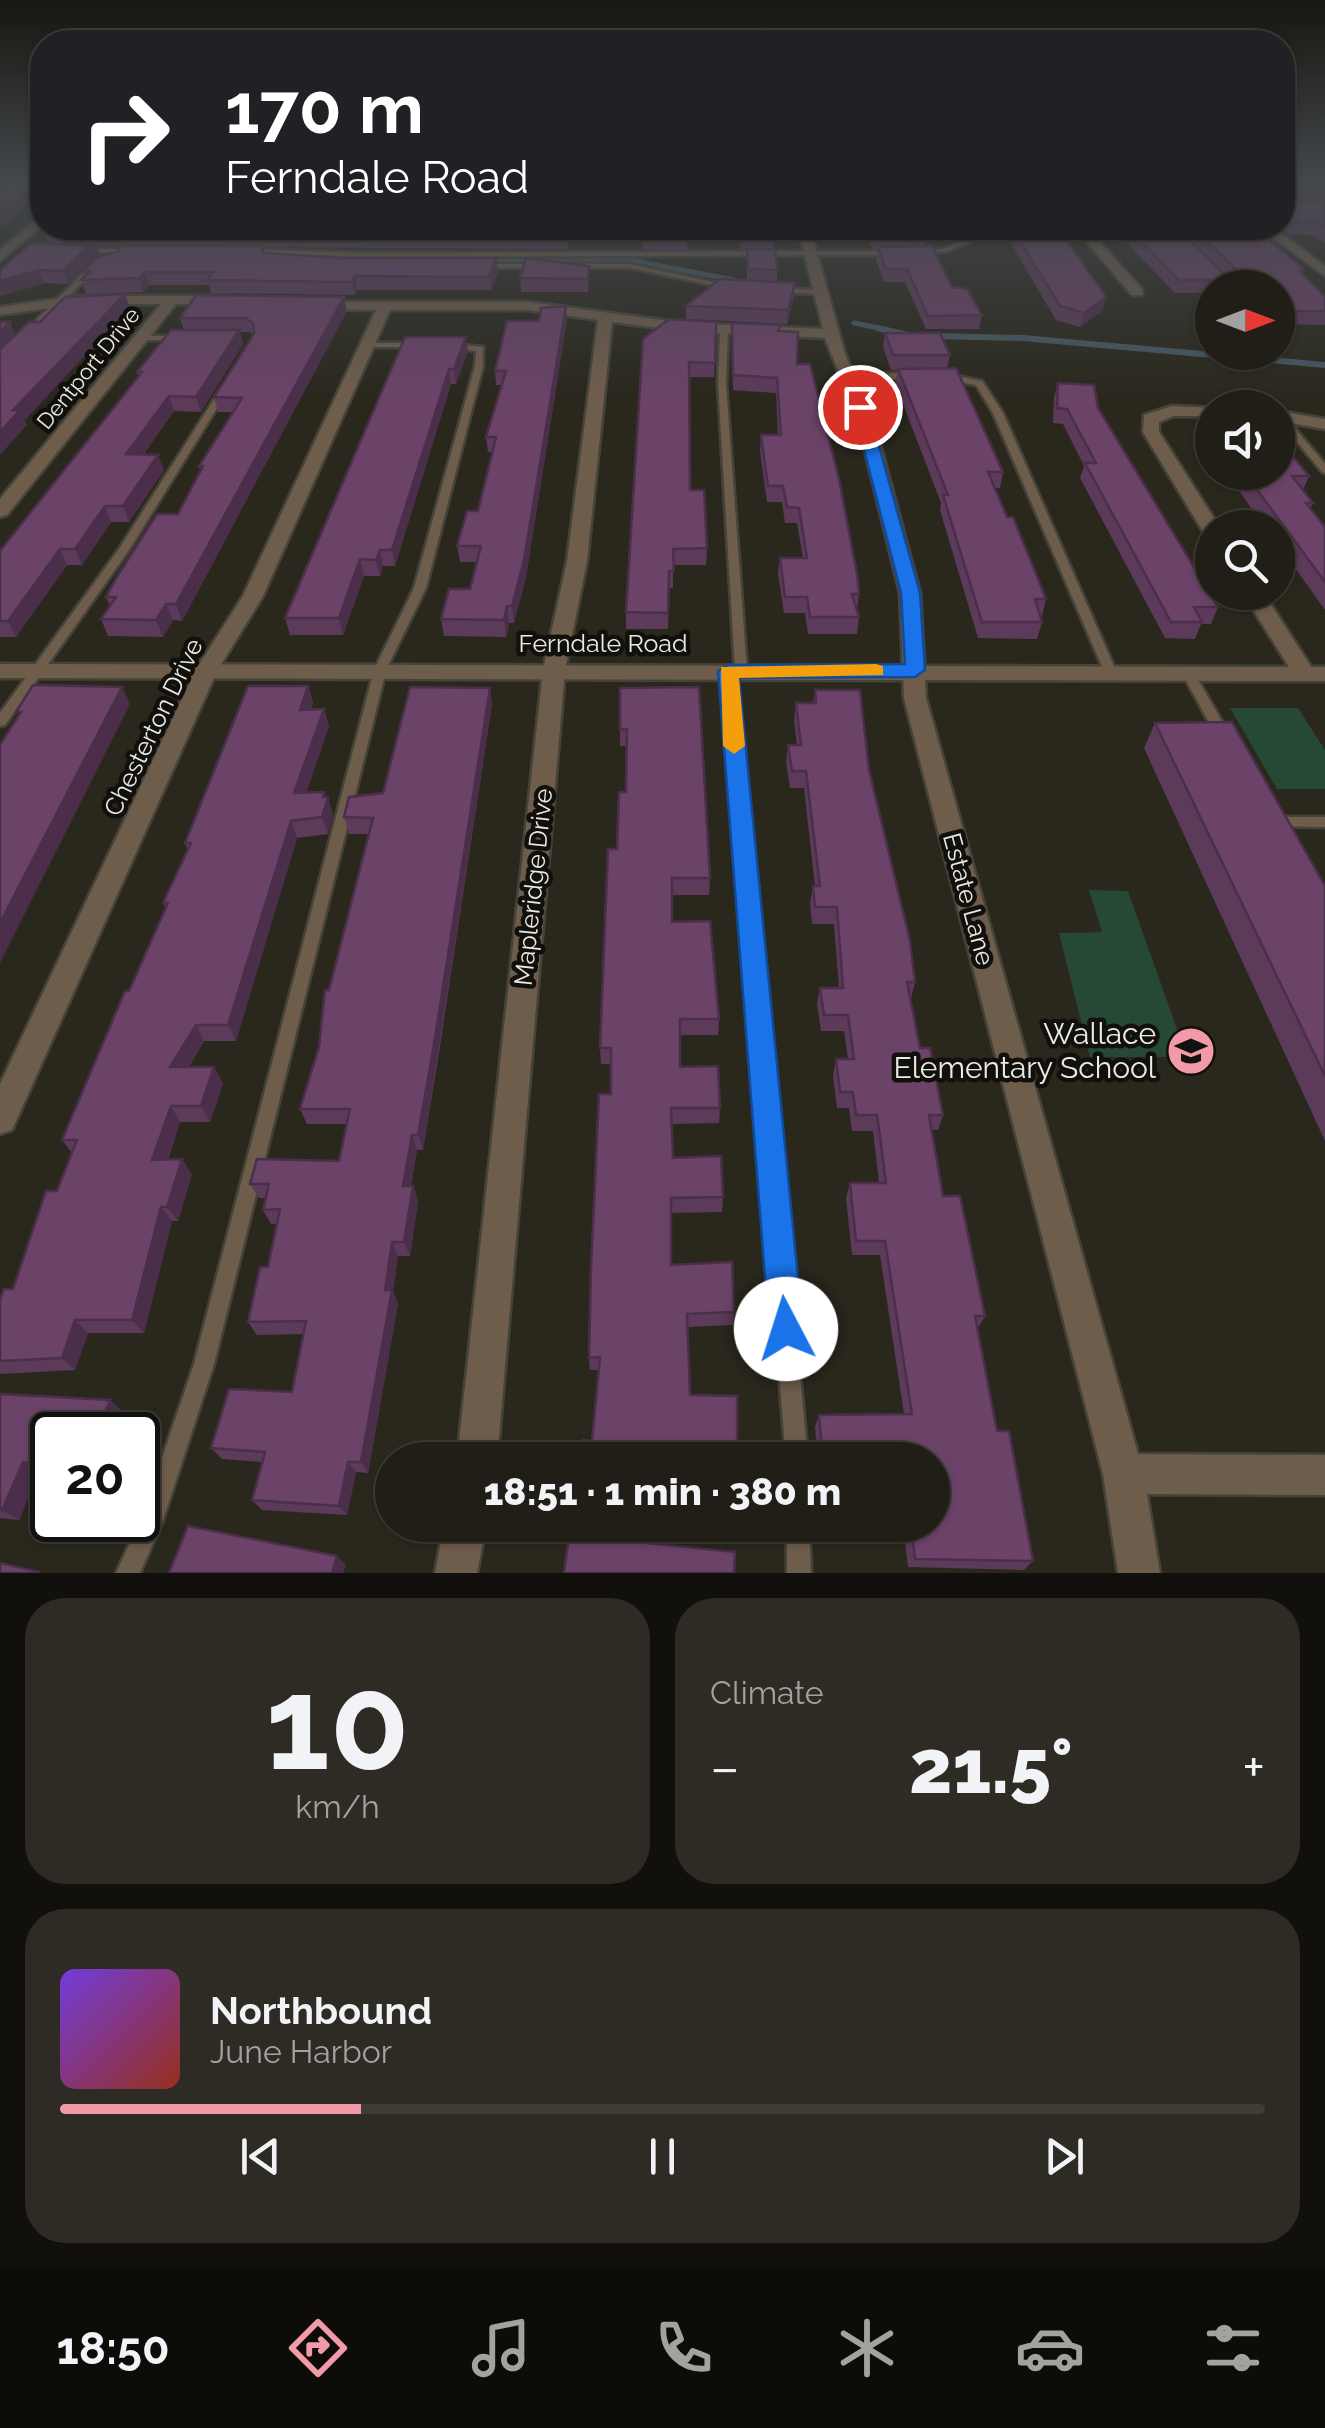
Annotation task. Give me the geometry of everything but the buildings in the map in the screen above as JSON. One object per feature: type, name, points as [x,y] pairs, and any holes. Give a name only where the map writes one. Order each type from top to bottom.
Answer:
[{"type":"street","points":[[1101,251],[1137,292]]},
{"type":"street","points":[[1297,251],[1325,272]]},
{"type":"street","name":"Estate Lane","points":[[812,254],[831,334],[865,418],[910,593],[915,698],[1122,1474],[1139,1573]]},
{"type":"street","name":"Dentport Drive","points":[[0,512],[173,299]]},
{"type":"street","points":[[0,311],[58,302],[238,300]]},
{"type":"street","points":[[291,304],[541,307],[724,330],[831,334]]},
{"type":"street","name":"Chesterton Drive","points":[[0,1119],[206,671],[253,596],[385,306]]},
{"type":"street","name":"Mapleridge Drive","points":[[479,1442],[554,670],[577,561],[606,315]]},
{"type":"street","points":[[1195,411],[1172,411],[1150,419],[1150,432],[1199,510]]},
{"type":"street","points":[[1295,419],[1325,424]]},
{"type":"street","points":[[1266,610],[1314,674]]},
{"type":"street","name":"Ferndale Road","points":[[0,671],[915,670],[1314,674]]},
{"type":"street","points":[[1122,1474],[1325,1475]]},
{"type":"street","points":[[456,1573],[462,1542]]},
{"type":"lane","points":[[748,288],[630,266],[344,265],[228,255],[939,251]]},
{"type":"lane","points":[[0,362],[104,260],[137,259]]},
{"type":"lane","points":[[762,290],[822,292]]},
{"type":"lane","points":[[724,330],[722,384],[734,671],[796,1442]]},
{"type":"lane","points":[[141,338],[193,338]]},
{"type":"lane","points":[[128,1573],[152,1520],[204,1364],[380,670],[420,588],[480,348],[367,345]]},
{"type":"lane","points":[[846,377],[956,376],[979,383],[998,413],[1110,671]]},
{"type":"lane","points":[[0,722],[33,670],[124,550],[232,377]]},
{"type":"lane","points":[[1295,435],[1325,470]]},
{"type":"lane","points":[[1188,672],[1235,756]]},
{"type":"lane","points":[[1264,805],[1282,837]]},
{"type":"lane","points":[[1273,822],[1325,822]]},
{"type":"lane","points":[[798,1542],[799,1573]]},
{"type":"green space","points":[[1230,708],[1298,708],[1325,750],[1325,789],[1277,789]]},
{"type":"green space","points":[[1089,890],[1128,891],[1187,1057],[1090,1057],[1059,933],[1102,932]]},
{"type":"waterway","points":[[287,255],[326,258]]},
{"type":"waterway","points":[[487,260],[630,260],[734,280]]},
{"type":"waterway","points":[[854,323],[888,330]]},
{"type":"waterway","points":[[877,328],[904,334]]},
{"type":"waterway","points":[[934,336],[1023,338],[1325,365]]},
{"type":"slow traffic","points":[[734,746],[728,671],[876,670]]},
{"type":"place","name":"Wallace Elementary School","points":[[1191,1051]]},
{"type":"route","points":[[786,1329],[728,671],[915,670],[910,593],[860,407]]}]
